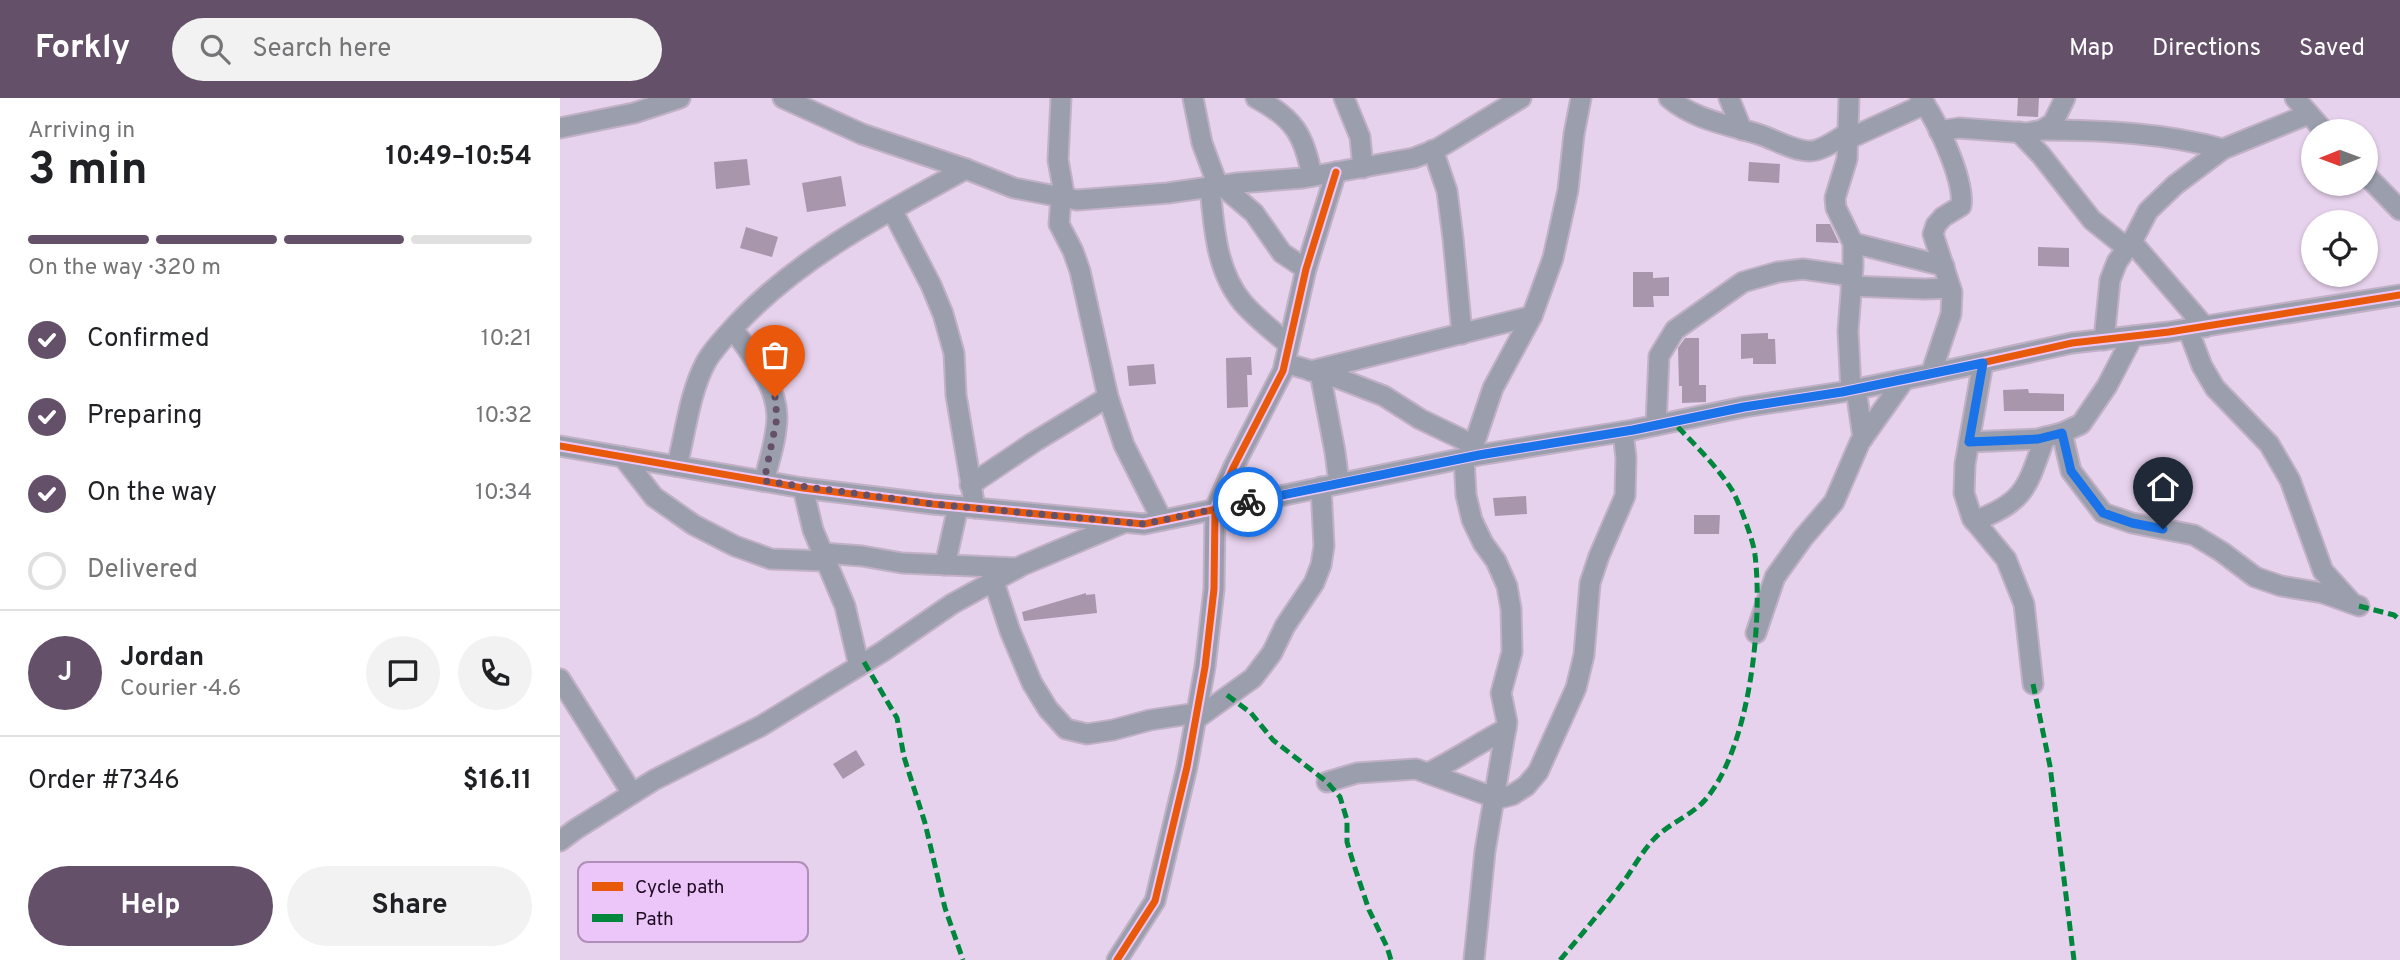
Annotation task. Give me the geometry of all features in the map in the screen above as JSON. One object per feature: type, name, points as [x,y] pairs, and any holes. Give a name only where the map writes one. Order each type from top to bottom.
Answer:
[{"type":"street","points":[[560,128],[634,113],[680,98]]},
{"type":"street","points":[[783,98],[862,134],[1014,188],[1063,198],[1089,200],[1312,176],[1413,158],[1474,128],[1521,98]]},
{"type":"street","points":[[1061,98],[1058,160],[1063,198],[1059,224],[1080,271],[1108,397],[1124,445],[1162,520]]},
{"type":"street","points":[[1193,98],[1202,143],[1216,186],[1221,261],[1242,302],[1287,354],[1315,372],[1384,396],[1469,453]]},
{"type":"street","points":[[1256,98],[1296,129],[1306,146],[1312,176]]},
{"type":"street","points":[[1344,98],[1360,136],[1363,168]]},
{"type":"street","points":[[1474,960],[1476,923],[1493,799],[1506,729],[1506,709],[1501,693],[1512,652],[1511,609],[1507,586],[1472,520],[1466,495],[1469,453],[1493,388],[1532,316],[1553,258],[1568,190],[1581,98]]},
{"type":"street","points":[[1669,98],[1683,110],[1713,122],[1801,150],[1812,151],[1923,101],[1933,114],[1962,199],[1961,206],[1943,217],[1933,234],[1950,288],[1951,314],[1931,374]]},
{"type":"street","points":[[1729,98],[1742,130]]},
{"type":"street","points":[[1849,98],[1847,159],[1835,198],[1836,208],[1853,243],[1848,364],[1863,438]]},
{"type":"street","points":[[2042,130],[2053,123],[2065,98]]},
{"type":"street","points":[[2295,98],[2313,119]]},
{"type":"street","points":[[2104,340],[2110,280],[2117,262],[2148,211],[2175,185],[2223,149],[2309,114]]},
{"type":"street","points":[[1939,131],[1983,128],[2019,132],[2096,130],[2197,142],[2223,149]]},
{"type":"street","points":[[2019,132],[2041,155],[2092,220],[2129,245],[2197,328],[2202,366],[2215,388],[2269,444],[2290,480],[2323,571],[2356,605],[2323,593],[2281,586],[2255,577],[2194,535],[2132,523],[2103,513],[2071,471],[2053,435]]},
{"type":"street","points":[[1433,150],[1447,191],[1462,334]]},
{"type":"street","points":[[677,466],[694,396],[706,363],[758,301],[802,266],[892,210],[966,169]]},
{"type":"street","points":[[1117,960],[1156,901],[1161,884],[1205,667],[1214,589],[1215,509],[1283,371],[1306,269],[1336,172]]},
{"type":"street","points":[[1216,186],[1254,214],[1282,253],[1306,269]]},
{"type":"street","points":[[2378,188],[2400,210]]},
{"type":"street","points":[[892,210],[931,285],[954,353],[956,395],[970,485],[966,507],[945,565]]},
{"type":"street","points":[[1853,243],[1944,266]]},
{"type":"street","points":[[1656,425],[1659,356],[1675,330],[1743,282],[1777,272],[1803,269],[1852,281],[1925,289],[1950,288]]},
{"type":"street","points":[[560,446],[803,488],[1144,524],[1469,453],[1623,432],[1744,407],[1904,380],[2072,343],[2197,328],[2400,296]]},
{"type":"street","points":[[1315,372],[1532,316]]},
{"type":"street","points":[[733,329],[769,382],[775,397],[777,418],[764,481]]},
{"type":"street","points":[[1969,442],[2053,435],[2081,424],[2107,386],[2133,336]]},
{"type":"street","points":[[1983,363],[1965,464],[1965,493],[1974,521],[2006,559],[2024,604],[2033,684]]},
{"type":"street","points":[[994,582],[1010,631],[1032,683],[1048,709],[1066,729],[1087,734],[1150,720],[1197,716],[1253,678],[1272,653],[1285,626],[1314,583],[1321,565],[1335,452],[1315,372]]},
{"type":"street","points":[[1756,633],[1774,577],[1802,538],[1834,502],[1863,438],[1904,380]]},
{"type":"street","points":[[970,485],[1108,397]]},
{"type":"street","points":[[1327,782],[1357,773],[1416,769],[1493,799],[1519,790],[1538,772],[1576,688],[1584,655],[1590,583],[1625,496],[1626,458],[1623,432]]},
{"type":"street","points":[[1974,521],[2013,503],[2024,489],[2053,435]]},
{"type":"street","points":[[623,457],[654,497],[694,525],[771,559],[862,556],[902,564],[1018,568]]},
{"type":"street","points":[[803,488],[813,530],[845,606],[859,666]]},
{"type":"street","points":[[560,841],[654,780],[761,726],[859,666],[952,604],[1018,568],[1125,522]]},
{"type":"street","points":[[560,678],[632,793]]},
{"type":"street","points":[[1429,773],[1456,760],[1475,745],[1506,729]]},
{"type":"building","points":[[2018,98],[2039,98],[2038,117],[2017,116]]},
{"type":"building","points":[[747,159],[750,185],[716,189],[714,162]]},
{"type":"building","points":[[1749,162],[1780,164],[1779,183],[1748,181]]},
{"type":"building","points":[[841,176],[846,206],[807,212],[802,183]]},
{"type":"building","points":[[1816,224],[1830,224],[1839,243],[1816,242]]},
{"type":"building","points":[[746,227],[778,237],[772,257],[740,248]]},
{"type":"building","points":[[2038,247],[2069,248],[2069,267],[2038,266]]},
{"type":"building","points":[[1633,272],[1653,272],[1653,278],[1669,277],[1669,296],[1653,296],[1654,307],[1633,307]]},
{"type":"building","points":[[1768,333],[1768,339],[1775,339],[1776,364],[1753,364],[1753,358],[1741,359],[1741,334]]},
{"type":"building","points":[[1685,338],[1699,338],[1699,385],[1706,385],[1706,402],[1682,403],[1678,348]]},
{"type":"building","points":[[1251,357],[1252,375],[1247,375],[1248,407],[1227,408],[1226,358]]},
{"type":"building","points":[[1154,364],[1156,384],[1129,386],[1127,366]]},
{"type":"building","points":[[2028,389],[2029,393],[2064,394],[2064,411],[2004,411],[2003,390]]},
{"type":"building","points":[[1526,496],[1527,514],[1495,516],[1493,498]]},
{"type":"building","points":[[1694,515],[1720,515],[1719,534],[1694,534]]},
{"type":"building","points":[[1086,593],[1095,594],[1097,613],[1024,621],[1022,612]]},
{"type":"building","points":[[856,750],[865,765],[843,779],[833,764]]},
{"type":"marked path","points":[[1560,960],[1593,921],[1651,843],[1705,800],[1733,749],[1743,717],[1755,648],[1757,582],[1754,549],[1732,490],[1712,463],[1673,422]]},
{"type":"marked path","points":[[2359,606],[2394,615],[2400,620]]},
{"type":"marked path","points":[[864,662],[897,718],[904,757],[925,823],[945,908],[963,960]]},
{"type":"marked path","points":[[2033,684],[2050,766],[2074,960]]},
{"type":"marked path","points":[[1227,695],[1251,713],[1273,740],[1327,782],[1340,797],[1347,820],[1347,842],[1353,862],[1369,910],[1391,960]]},
{"type":"cycle path","points":[[1117,960],[1155,901],[1187,767],[1205,667],[1214,589],[1215,509],[1283,371],[1306,269],[1336,172]]},
{"type":"cycle path","points":[[560,446],[803,488],[933,504],[1144,524],[1479,455],[1842,392],[2072,343],[2169,332],[2400,295]]},
{"type":"way so far","points":[[775,397],[777,418],[764,481],[933,504],[1144,524],[1248,502]]},
{"type":"route","points":[[1248,502],[1479,455],[1842,392],[1983,363],[1969,442],[2038,439],[2062,433],[2071,471],[2103,513],[2132,523],[2163,529]]}]
